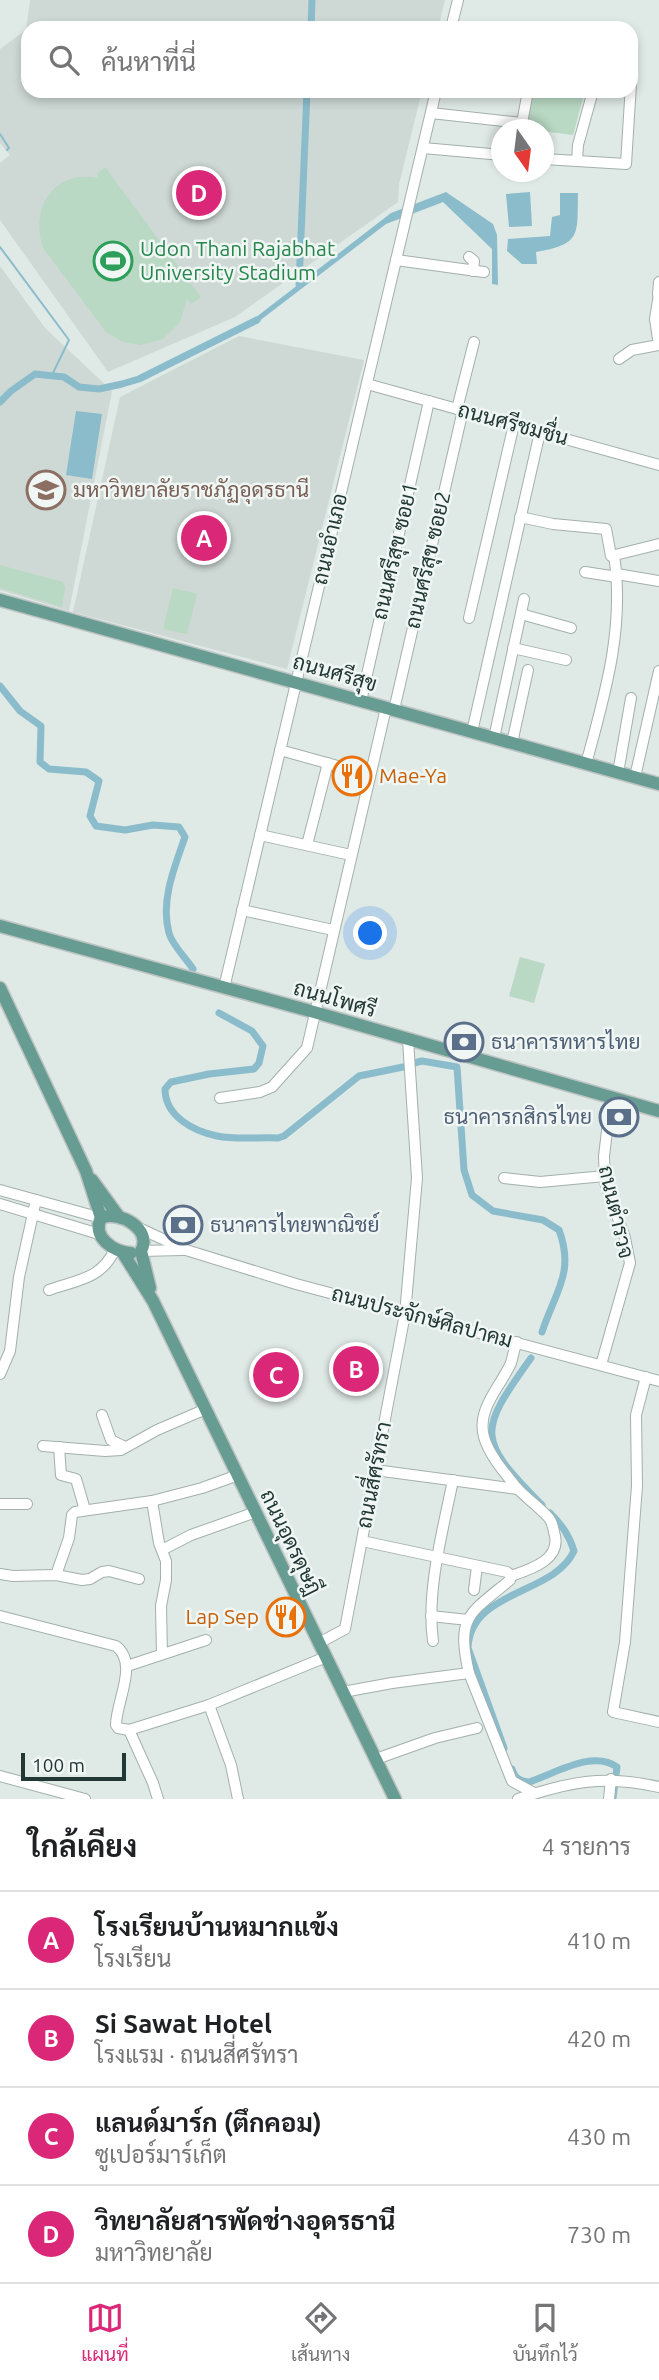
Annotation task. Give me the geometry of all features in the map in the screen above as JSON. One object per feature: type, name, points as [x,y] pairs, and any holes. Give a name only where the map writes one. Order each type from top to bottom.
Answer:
[{"type":"main road","name":"ถนนศรีสุข","points":[[0,600],[659,784]]},
{"type":"main road","name":"ถนนโพศรี","points":[[0,926],[659,1111]]},
{"type":"main road","points":[[0,988],[86,1171],[101,1219]]},
{"type":"main road","points":[[86,1171],[119,1217]]},
{"type":"main road","points":[[99,1234],[97,1226],[101,1219],[110,1215],[139,1228]]},
{"type":"main road","name":"ถนนอุดรดุษฎี","points":[[139,1228],[144,1238],[141,1251],[153,1301]]},
{"type":"main road","name":"ถนนอุดรดุษฎี","points":[[99,1234],[119,1251],[153,1301],[395,1799]]},
{"type":"main road","points":[[119,1251],[141,1251]]},
{"type":"street","points":[[453,21],[458,0]]},
{"type":"street","name":"ถนนอำเภอ","points":[[224,988],[434,98]]},
{"type":"street","points":[[431,113],[522,122],[527,98]]},
{"type":"street","points":[[577,161],[578,145],[591,98]]},
{"type":"street","points":[[554,160],[626,164],[630,98]]},
{"type":"street","points":[[423,148],[491,154]]},
{"type":"street","points":[[396,260],[478,271],[469,257]]},
{"type":"street","points":[[619,359],[632,350],[659,345],[656,318],[659,282]]},
{"type":"street","name":"ถนนศรีสุข ซอย2","points":[[220,1098],[260,1092],[278,1083],[307,1048],[370,775],[390,709],[474,342]]},
{"type":"street","name":"ถนนศรีชมชื่น","points":[[367,384],[659,464]]},
{"type":"street","name":"ถนนศรีสุข ซอย1","points":[[361,701],[429,401]]},
{"type":"street","points":[[469,618],[514,424]]},
{"type":"street","points":[[472,732],[540,432]]},
{"type":"street","points":[[520,517],[553,524],[606,529],[611,556],[659,544]]},
{"type":"street","points":[[586,764],[612,661],[619,611],[614,555]]},
{"type":"street","points":[[585,572],[659,581]]},
{"type":"street","points":[[494,738],[524,599]]},
{"type":"street","points":[[521,614],[571,628]]},
{"type":"street","points":[[513,648],[566,660]]},
{"type":"street","points":[[512,743],[528,670]]},
{"type":"street","points":[[635,777],[659,671]]},
{"type":"street","points":[[618,773],[631,698]]},
{"type":"street","points":[[280,750],[370,775]]},
{"type":"street","points":[[307,845],[328,763]]},
{"type":"street","points":[[260,835],[351,855]]},
{"type":"street","points":[[243,910],[334,930]]},
{"type":"street","name":"ถนนสี่ศรัทรา","points":[[319,1643],[345,1629],[405,1314],[417,1178],[408,1040]]},
{"type":"street","name":"ถนนตำรวจ","points":[[601,1365],[630,1263],[605,1176],[604,1156],[611,1098]]},
{"type":"street","points":[[503,1178],[540,1182],[605,1176]]},
{"type":"street","points":[[0,1190],[101,1219]]},
{"type":"street","points":[[0,1374],[36,1200]]},
{"type":"street","points":[[0,1204],[99,1234]]},
{"type":"street","points":[[139,1228],[186,1250]]},
{"type":"street","points":[[141,1251],[186,1250]]},
{"type":"street","name":"ถนนประจักษ์ศิลปาคม","points":[[186,1250],[296,1284],[659,1381]]},
{"type":"street","points":[[49,1290],[98,1273],[119,1251]]},
{"type":"street","points":[[517,1342],[511,1363],[488,1402],[484,1437],[502,1469],[551,1522],[556,1544],[552,1554],[545,1560],[511,1576],[510,1580],[474,1611],[463,1634],[463,1645],[469,1673],[512,1781],[534,1794]]},
{"type":"street","points":[[646,1377],[636,1415],[637,1486],[625,1642],[613,1712],[659,1722]]},
{"type":"street","points":[[43,1446],[105,1451],[126,1447],[206,1409]]},
{"type":"street","points":[[102,1415],[111,1440],[126,1447]]},
{"type":"street","points":[[59,1447],[61,1475],[76,1479],[85,1510]]},
{"type":"street","points":[[375,1469],[518,1489]]},
{"type":"street","points":[[56,1575],[69,1538],[72,1515],[85,1510],[152,1500],[202,1488],[237,1475]]},
{"type":"street","points":[[433,1642],[431,1616],[438,1557],[453,1480]]},
{"type":"street","points":[[152,1500],[166,1560],[162,1654]]},
{"type":"street","points":[[0,1504],[27,1504]]},
{"type":"street","points":[[162,1550],[191,1535],[256,1512]]},
{"type":"street","points":[[362,1541],[507,1572],[511,1576]]},
{"type":"street","points":[[474,1590],[477,1566]]},
{"type":"street","points":[[0,1574],[56,1575],[90,1579],[102,1572],[109,1572],[139,1579]]},
{"type":"street","points":[[0,1616],[116,1646],[123,1652],[127,1666],[116,1721],[118,1728],[129,1730],[209,1705],[326,1657]]},
{"type":"street","points":[[431,1616],[468,1620]]},
{"type":"street","points":[[127,1666],[206,1640]]},
{"type":"street","points":[[344,1692],[469,1673]]},
{"type":"street","points":[[209,1705],[231,1765],[238,1799]]},
{"type":"street","points":[[376,1759],[435,1738],[477,1728]]},
{"type":"street","points":[[129,1730],[158,1799]]},
{"type":"street","points":[[0,1776],[85,1799]]},
{"type":"street","points":[[609,1799],[611,1779]]},
{"type":"street","points":[[518,1799],[583,1781],[629,1780],[659,1787]]},
{"type":"shaded area","points":[[30,0],[445,0],[440,21],[27,21]]},
{"type":"shaded area","points":[[21,34],[21,98],[420,98],[399,184],[398,202],[235,317],[108,372],[0,220],[0,163],[10,155],[0,143],[0,49]]},
{"type":"shaded area","name":"มหาวิทยาลัยราชภัฏอุดรธานี","points":[[0,266],[45,328],[112,391],[69,611],[0,590]]},
{"type":"shaded area","points":[[239,336],[364,360],[287,669],[73,612],[120,397]]},
{"type":"green space","points":[[531,98],[583,98],[573,135],[554,133],[554,119],[527,119]]},
{"type":"green space","points":[[105,167],[201,297],[191,304],[187,299],[180,322],[163,339],[140,345],[123,342],[106,332],[43,248],[40,219],[49,195],[57,186],[69,180],[98,178],[97,174]]},
{"type":"green space","points":[[0,565],[63,582],[65,588],[62,607],[0,588]]},
{"type":"green space","points":[[173,588],[197,594],[187,634],[163,629]]},
{"type":"green space","points":[[520,957],[545,964],[534,1003],[509,996]]},
{"type":"water","points":[[446,192],[493,224],[497,235],[498,285],[492,284],[492,249],[443,202],[386,224],[258,322],[255,318],[391,213]]},
{"type":"water","points":[[530,192],[532,226],[509,227],[506,194]]},
{"type":"water","points":[[560,193],[578,193],[574,235],[562,245],[536,252],[537,264],[522,264],[507,251],[508,239],[550,236],[552,217],[560,215]]},
{"type":"water","points":[[76,411],[102,414],[92,479],[66,475]]},
{"type":"waterway","points":[[311,21],[312,0]]},
{"type":"waterway","points":[[299,284],[307,98]]},
{"type":"waterway","points":[[0,134],[9,148],[7,150]]},
{"type":"waterway","points":[[0,247],[69,340],[52,375]]},
{"type":"waterway","points":[[0,402],[35,374],[64,377],[79,387],[99,389],[139,379],[257,320]]},
{"type":"waterway","points":[[0,686],[20,711],[41,726],[40,762],[49,769],[86,772],[99,781],[90,816],[96,826],[125,830],[153,825],[179,827],[185,837],[167,896],[167,921],[173,942],[193,969]]},
{"type":"waterway","points":[[219,1013],[252,1031],[263,1046],[259,1063],[254,1069],[171,1082],[165,1089],[166,1099],[175,1114],[190,1126],[208,1134],[239,1138],[284,1136],[359,1076],[403,1067]]},
{"type":"waterway","points":[[414,1063],[422,1061],[457,1067],[464,1170],[472,1195],[493,1211],[543,1220],[559,1230],[565,1258],[564,1271],[542,1332]]},
{"type":"waterway","points":[[531,1358],[501,1403],[494,1420],[492,1435],[505,1465],[542,1505]]},
{"type":"waterway","points":[[504,1748],[468,1648],[472,1629],[483,1615],[497,1603],[549,1577],[564,1565],[574,1551],[565,1530],[550,1513]]},
{"type":"waterway","points":[[512,1769],[518,1779],[529,1782],[573,1765],[607,1762],[617,1767],[613,1798]]},
{"type":"place","name":"วิทยาลัยสารพัดช่างอุดรธานี","points":[[199,193]]},
{"type":"place","name":"Udon Thani Rajabhat University Stadium","points":[[113,261]]},
{"type":"place","name":"มหาวิทยาลัยราชภัฏอุดรธานี","points":[[46,490]]},
{"type":"place","name":"โรงเรียนบ้านหมากแข้ง","points":[[204,538]]},
{"type":"place","name":"Mae-Ya","points":[[352,776]]},
{"type":"place","name":"ธนาคารทหารไทย","points":[[464,1042]]},
{"type":"place","name":"ธนาคารกสิกรไทย","points":[[619,1117]]},
{"type":"place","name":"ธนาคารไทยพาณิชย์","points":[[183,1225]]},
{"type":"place","name":"Si Sawat Hotel","points":[[356,1369]]},
{"type":"place","name":"แลนด์มาร์ก (ตึกคอม)","points":[[276,1375]]},
{"type":"place","name":"Lap Sep","points":[[286,1617]]}]
